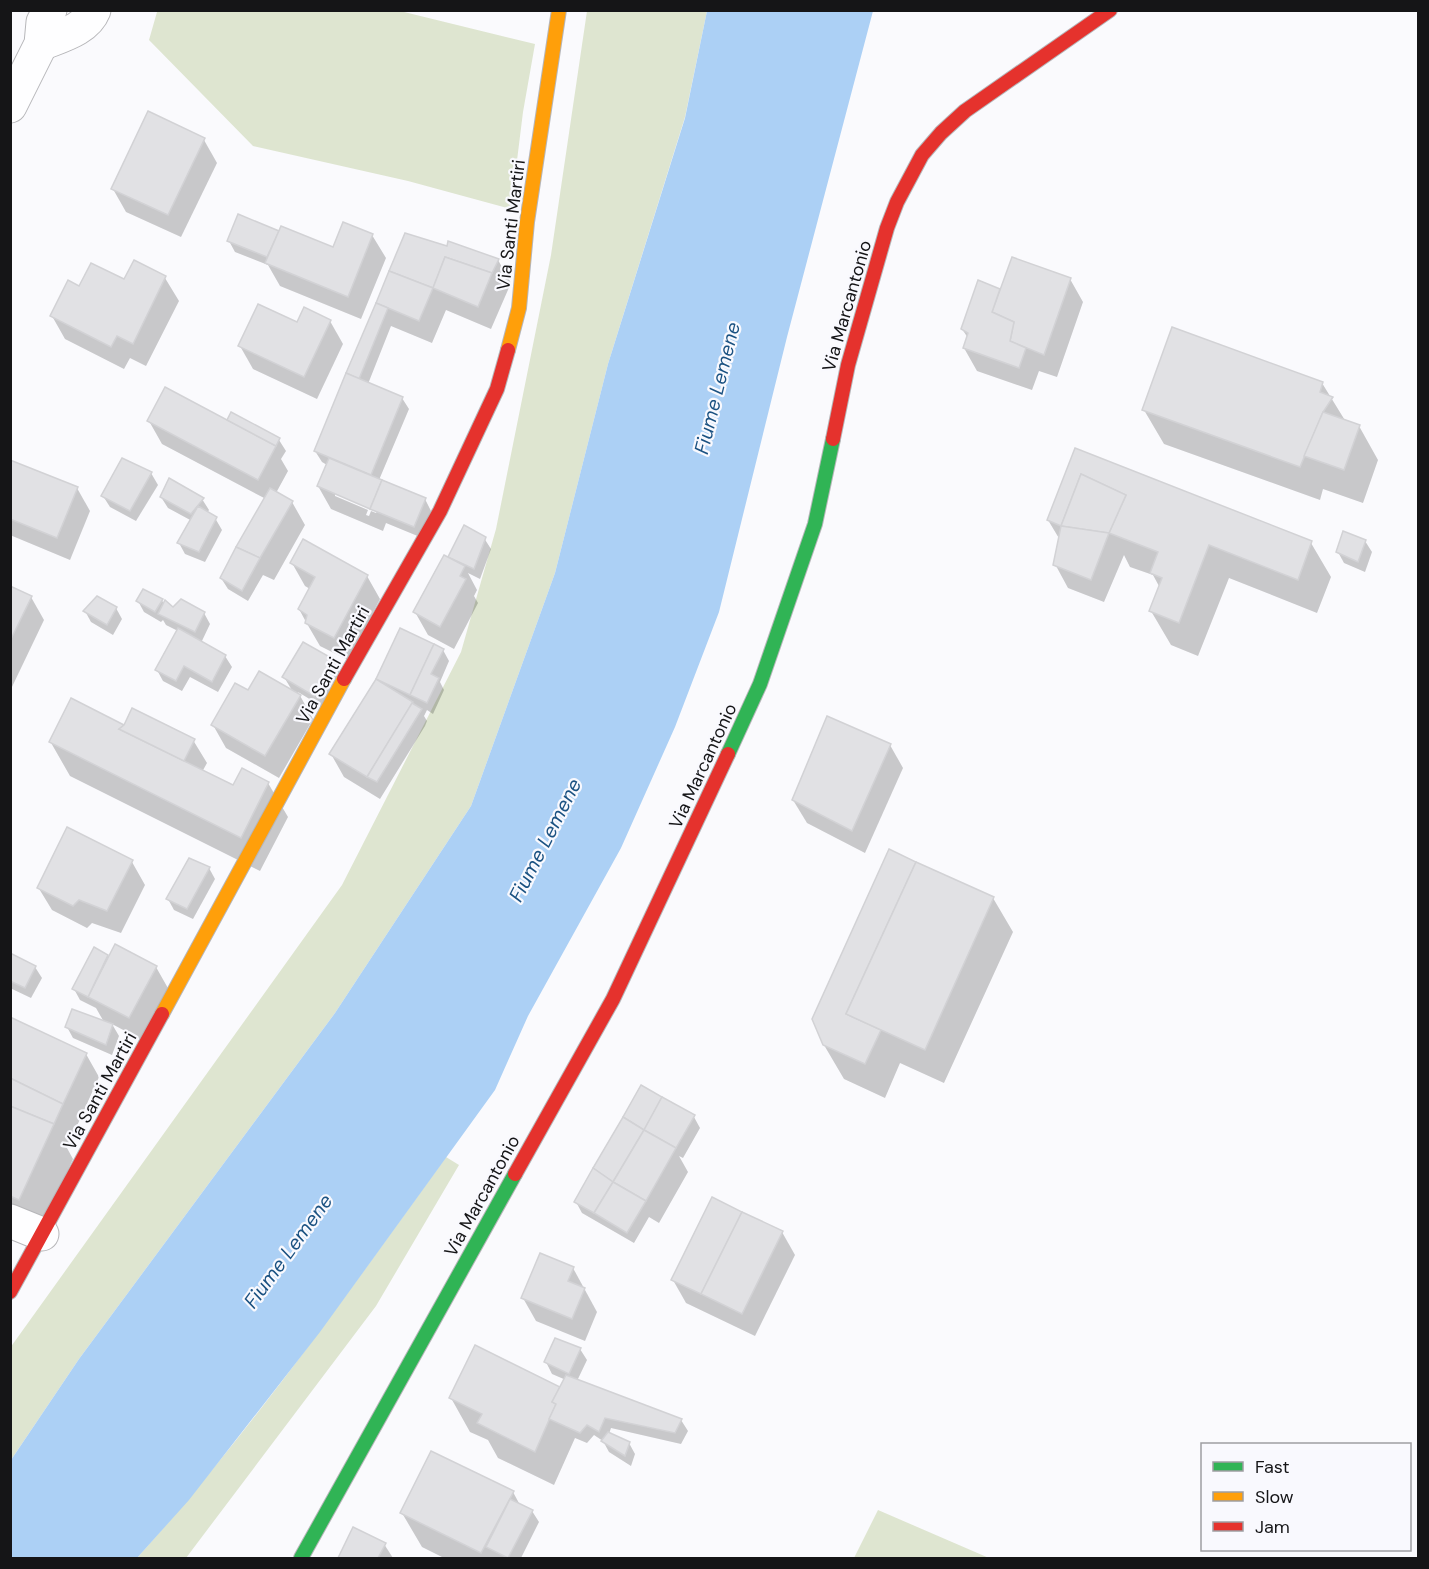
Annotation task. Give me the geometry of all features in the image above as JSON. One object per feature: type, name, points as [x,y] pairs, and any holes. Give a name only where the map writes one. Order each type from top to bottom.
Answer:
[{"type":"main road","name":"Via Santi Martiri","points":[[10,1292],[368,637],[440,510],[497,389],[519,308],[526,222],[559,10]]},
{"type":"main road","name":"Via Marcantonio","points":[[301,1558],[613,999],[760,684],[815,524],[848,364],[888,228],[907,183],[922,155],[965,111],[1110,10]]},
{"type":"street","points":[[10,106],[41,44],[43,22],[50,10]]},
{"type":"street","points":[[41,44],[82,26],[91,19],[94,10]]},
{"type":"street","points":[[10,1221],[42,1234]]},
{"type":"green space","points":[[396,10],[535,44],[523,112],[511,209],[408,181],[253,146],[149,40],[157,12],[155,11]]},
{"type":"green space","points":[[587,11],[707,11],[685,117],[608,364],[555,573],[471,806],[335,1013],[79,1359],[11,1460],[10,1348],[342,885],[461,652],[496,529],[551,255]]},
{"type":"green space","points":[[446,1157],[459,1165],[376,1306],[186,1558],[137,1558],[258,1412],[335,1311]]},
{"type":"green space","points":[[878,1510],[989,1558],[854,1558]]},
{"type":"water","name":"Fiume Lemene","points":[[707,11],[873,11],[787,337],[719,612],[675,727],[621,848],[528,1016],[495,1090],[320,1332],[189,1500],[137,1558],[11,1558],[11,1460],[79,1359],[335,1013],[471,806],[555,573],[608,364],[685,118]]},
{"type":"building","points":[[148,111],[205,138],[168,215],[111,189]]},
{"type":"building","points":[[238,214],[279,231],[267,257],[227,241]]},
{"type":"building","points":[[343,222],[373,234],[348,297],[265,263],[281,226],[333,247]]},
{"type":"building","points":[[405,233],[447,246],[448,241],[499,259],[492,273],[445,257],[433,288],[389,271]]},
{"type":"building","points":[[445,257],[492,273],[478,307],[433,288]]},
{"type":"building","points":[[1012,257],[1071,278],[1044,355],[1010,341],[1014,322],[992,312]]},
{"type":"building","points":[[134,260],[166,276],[133,344],[117,336],[111,347],[50,316],[68,280],[79,286],[91,263],[124,279]]},
{"type":"building","points":[[389,271],[433,288],[419,321],[376,303]]},
{"type":"building","points":[[978,280],[1000,289],[992,312],[1014,322],[1010,341],[1026,348],[1019,368],[963,348],[968,333],[961,329]]},
{"type":"building","points":[[376,303],[388,308],[359,379],[346,373]]},
{"type":"building","points":[[258,304],[297,322],[304,307],[331,320],[304,377],[238,346]]},
{"type":"building","points":[[1172,327],[1323,382],[1320,392],[1333,397],[1323,412],[1300,467],[1142,410]]},
{"type":"building","points":[[346,373],[403,397],[371,475],[314,451]]},
{"type":"building","points":[[165,387],[276,446],[258,480],[147,421]]},
{"type":"building","points":[[231,412],[280,438],[276,446],[227,420]]},
{"type":"building","points":[[1323,412],[1360,425],[1344,470],[1304,456]]},
{"type":"building","points":[[1075,448],[1312,541],[1298,580],[1209,545],[1179,623],[1149,611],[1162,578],[1150,573],[1158,552],[1109,533],[1126,495],[1081,474],[1061,526],[1047,520]]},
{"type":"building","points":[[122,458],[152,472],[130,511],[101,496]]},
{"type":"building","points":[[329,458],[382,480],[370,509],[317,486]]},
{"type":"building","points":[[10,460],[78,487],[57,538],[10,519]]},
{"type":"building","points":[[1081,474],[1126,495],[1109,533],[1061,526]]},
{"type":"building","points":[[169,478],[204,498],[191,514],[160,497]]},
{"type":"building","points":[[382,480],[426,498],[414,527],[370,509]]},
{"type":"building","points":[[270,488],[293,501],[260,558],[236,547]]},
{"type":"building","points":[[198,506],[217,517],[199,552],[177,543]]},
{"type":"building","points":[[464,525],[486,537],[474,569],[448,557]]},
{"type":"building","points":[[1061,526],[1109,533],[1091,580],[1053,565]]},
{"type":"building","points":[[1343,531],[1366,540],[1358,562],[1336,552]]},
{"type":"building","points":[[303,539],[368,575],[334,638],[305,623],[307,615],[298,609],[315,577],[290,563]]},
{"type":"building","points":[[236,547],[260,558],[242,591],[220,578]]},
{"type":"building","points":[[444,555],[465,566],[460,576],[466,579],[440,627],[413,612]]},
{"type":"building","points":[[10,586],[32,596],[10,641]]},
{"type":"building","points":[[143,589],[163,599],[155,612],[136,601]]},
{"type":"building","points":[[97,596],[117,607],[107,625],[83,611]]},
{"type":"building","points":[[181,599],[205,612],[195,632],[158,614],[165,600],[173,607]]},
{"type":"building","points":[[178,628],[226,655],[212,682],[184,666],[176,681],[155,670]]},
{"type":"building","points":[[400,628],[434,644],[410,695],[376,679]]},
{"type":"building","points":[[303,642],[335,660],[314,696],[282,677]]},
{"type":"building","points":[[434,644],[444,649],[431,674],[439,678],[427,703],[410,695]]},
{"type":"building","points":[[259,671],[301,695],[265,756],[211,725],[235,683],[248,690]]},
{"type":"building","points":[[376,679],[413,702],[367,777],[329,754]]},
{"type":"building","points":[[71,698],[124,725],[119,729],[233,785],[242,768],[269,782],[241,838],[49,742]]},
{"type":"building","points":[[412,703],[422,709],[377,782],[367,777]]},
{"type":"building","points":[[132,708],[195,739],[184,761],[119,729],[124,725]]},
{"type":"building","points":[[827,716],[891,744],[852,831],[792,800]]},
{"type":"building","points":[[67,827],[133,860],[107,911],[79,900],[73,906],[37,888]]},
{"type":"building","points":[[889,849],[916,862],[846,1014],[881,1030],[865,1064],[823,1045],[812,1019]]},
{"type":"building","points":[[189,858],[210,867],[187,909],[166,899]]},
{"type":"building","points":[[916,862],[994,897],[925,1050],[846,1014]]},
{"type":"building","points":[[115,944],[157,966],[129,1018],[88,997]]},
{"type":"building","points":[[94,947],[108,955],[88,997],[72,989]]},
{"type":"building","points":[[10,953],[36,966],[25,988],[10,981]]},
{"type":"building","points":[[72,1009],[113,1024],[106,1045],[65,1027]]},
{"type":"building","points":[[10,1017],[87,1053],[63,1104],[10,1078]]},
{"type":"building","points":[[10,1078],[63,1104],[54,1124],[10,1106]]},
{"type":"building","points":[[641,1085],[662,1097],[644,1130],[623,1117]]},
{"type":"building","points":[[662,1097],[695,1115],[676,1148],[644,1130]]},
{"type":"building","points":[[10,1106],[54,1124],[19,1200],[10,1196]]},
{"type":"building","points":[[623,1117],[644,1130],[613,1182],[593,1168]]},
{"type":"building","points":[[644,1130],[676,1148],[646,1201],[613,1182]]},
{"type":"building","points":[[593,1168],[613,1182],[594,1213],[574,1202]]},
{"type":"building","points":[[613,1182],[646,1201],[627,1233],[594,1213]]},
{"type":"building","points":[[712,1197],[742,1212],[701,1294],[671,1280]]},
{"type":"building","points":[[742,1212],[783,1231],[742,1314],[701,1294]]},
{"type":"building","points":[[540,1253],[574,1267],[568,1281],[585,1288],[572,1319],[521,1298]]},
{"type":"building","points":[[555,1338],[581,1348],[569,1374],[544,1362]]},
{"type":"building","points":[[475,1345],[560,1387],[552,1402],[556,1404],[535,1452],[477,1423],[482,1414],[449,1398]]},
{"type":"building","points":[[566,1375],[682,1419],[675,1433],[605,1418],[599,1432],[587,1425],[580,1433],[549,1419],[556,1404],[552,1402]]},
{"type":"building","points":[[608,1432],[630,1442],[625,1456],[601,1441]]},
{"type":"building","points":[[431,1451],[514,1491],[481,1553],[400,1513]]},
{"type":"building","points":[[510,1499],[533,1510],[508,1558],[486,1547]]},
{"type":"building","points":[[353,1527],[386,1543],[378,1558],[338,1558]]},
{"type":"traffic: fast","points":[[728,754],[760,684],[815,524],[833,439]]},
{"type":"traffic: fast","points":[[301,1558],[515,1174]]},
{"type":"traffic: slow","points":[[508,350],[519,308],[527,222],[559,10]]},
{"type":"traffic: slow","points":[[162,1014],[344,679]]},
{"type":"traffic: jam","points":[[833,439],[848,365],[887,228],[897,202],[922,155],[965,111],[1110,10]]},
{"type":"traffic: jam","points":[[344,679],[440,511],[497,389],[508,350]]},
{"type":"traffic: jam","points":[[515,1174],[613,999],[728,754]]},
{"type":"traffic: jam","points":[[10,1292],[162,1014]]}]
